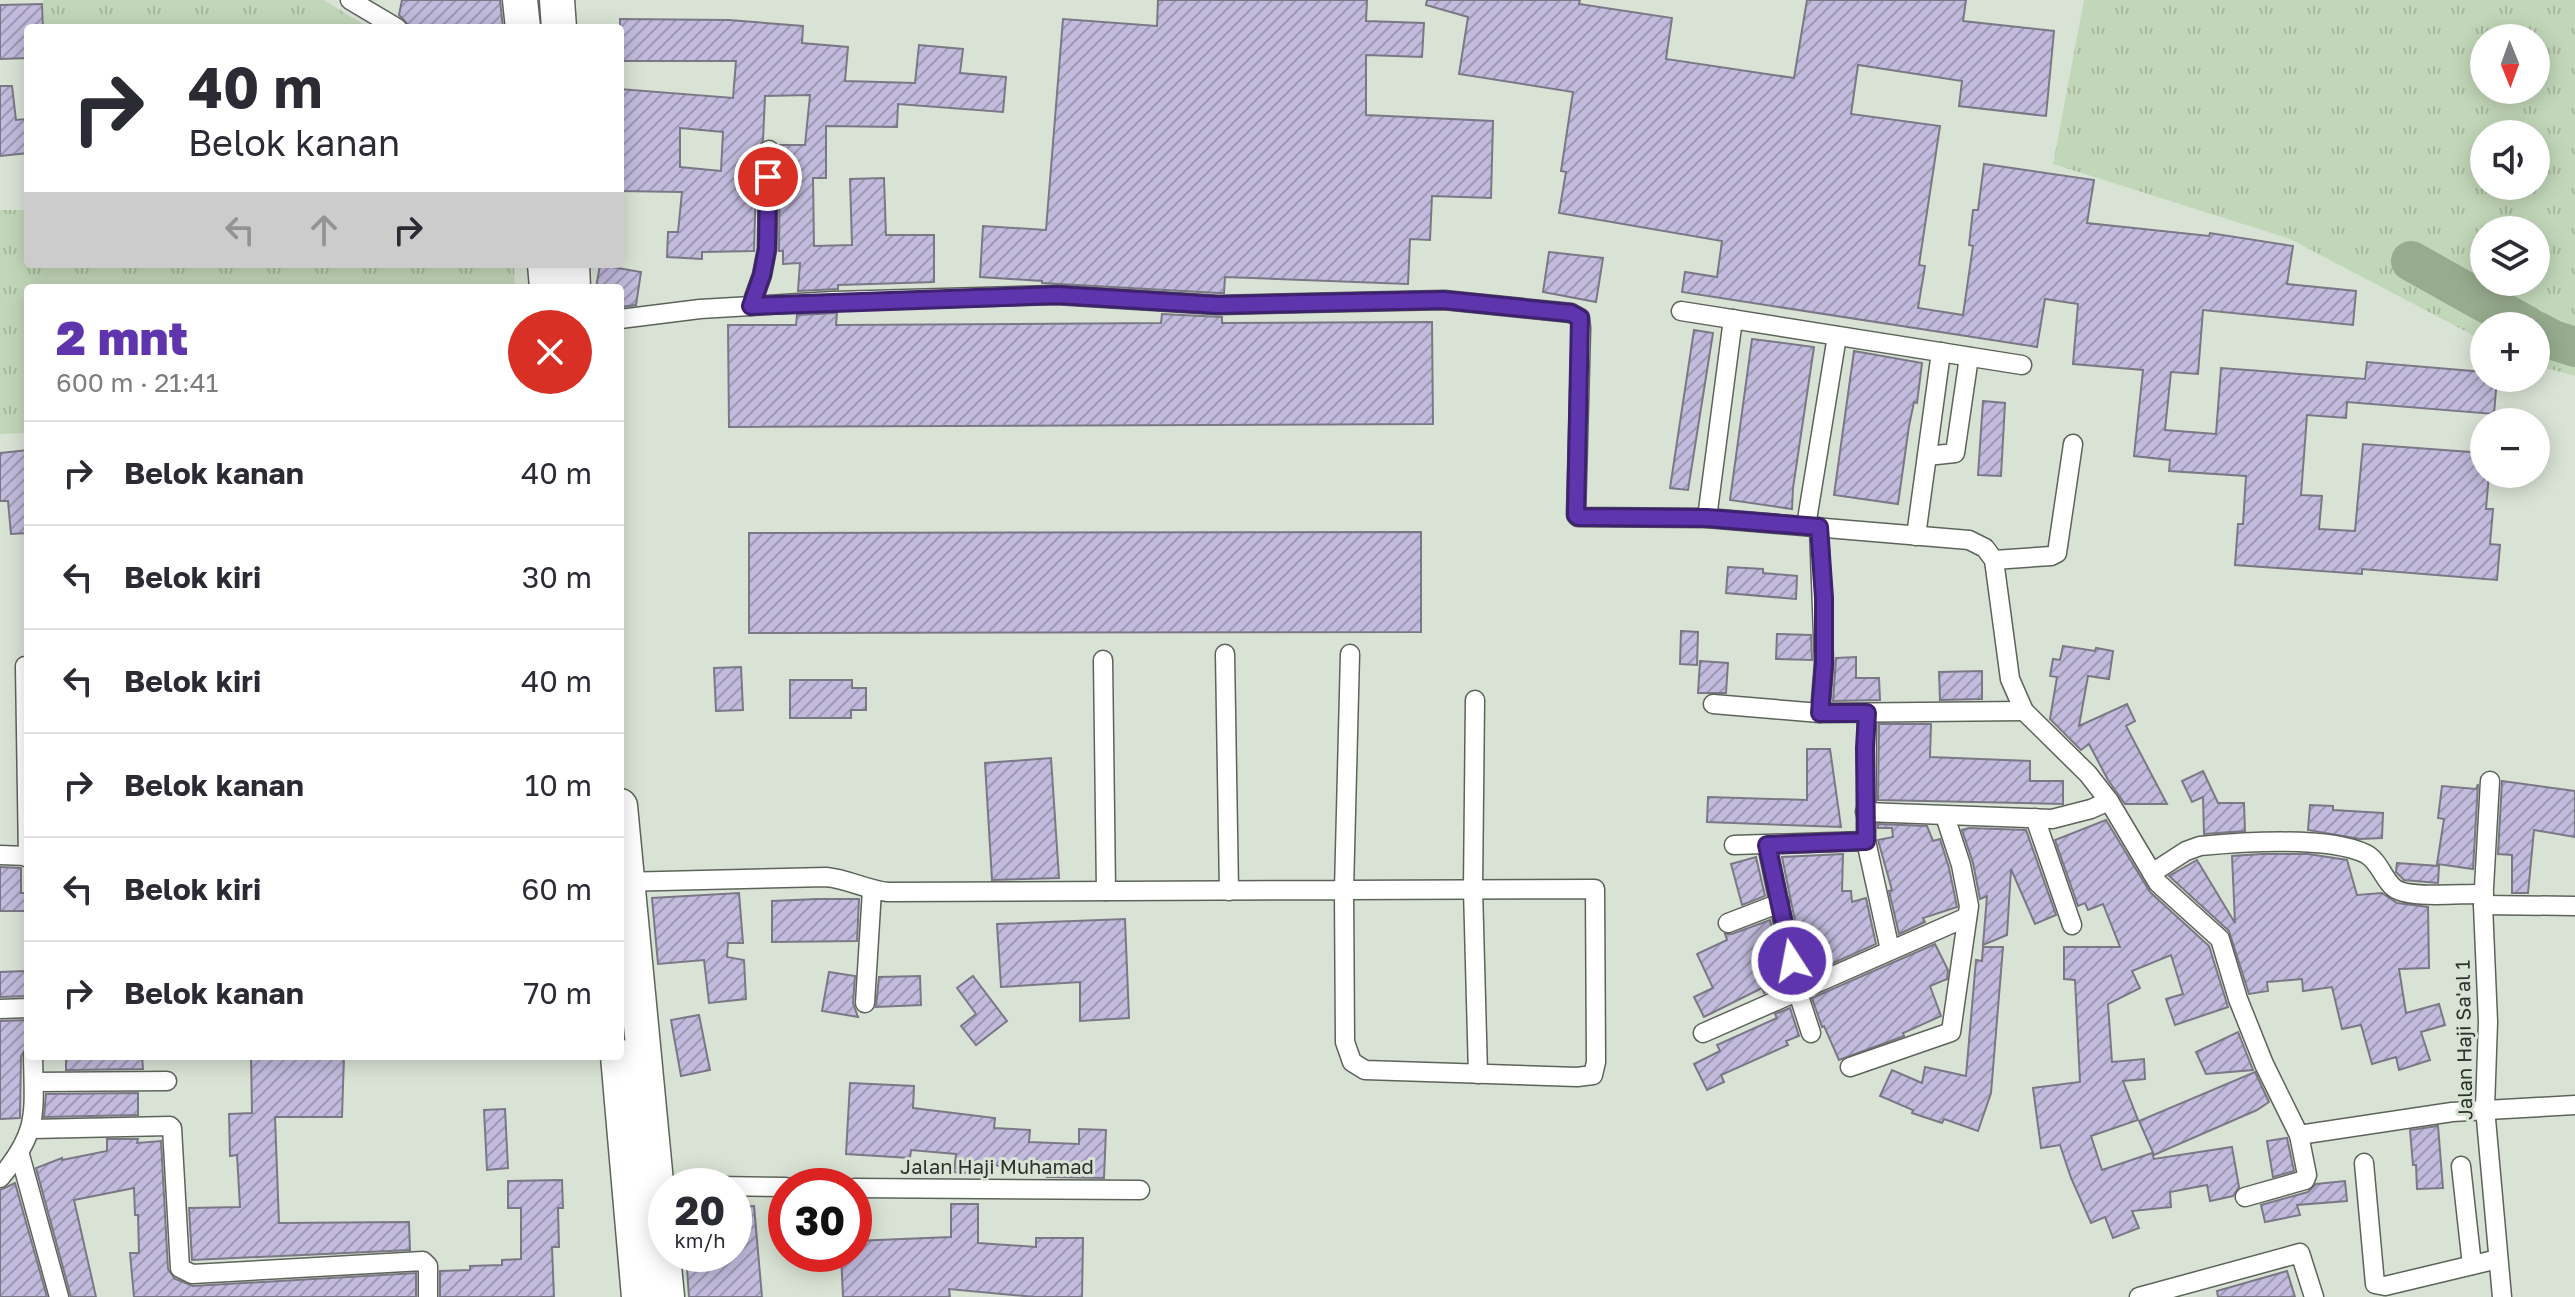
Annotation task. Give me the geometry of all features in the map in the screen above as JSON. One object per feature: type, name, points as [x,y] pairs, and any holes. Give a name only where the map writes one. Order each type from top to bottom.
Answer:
[{"type":"highway","points":[[520,0],[523,24]]},
{"type":"highway","points":[[557,0],[559,24]]},
{"type":"highway","points":[[624,881],[654,1168]]},
{"type":"highway","points":[[618,1060],[639,1297]]},
{"type":"highway","points":[[665,1272],[667,1297]]},
{"type":"street","points":[[350,0],[390,24]]},
{"type":"street","points":[[751,306],[767,249],[769,150]]},
{"type":"street","points":[[624,318],[751,306],[1057,295],[1218,305],[1444,300],[1571,313],[1580,318],[1581,328],[1576,515],[1582,518],[1707,518],[1969,540],[1985,548],[1994,560],[2010,679],[2024,711],[2088,774],[2109,801],[2166,891],[2220,939],[2238,999],[2264,1064],[2299,1135],[2307,1175],[2305,1180],[2245,1197]]},
{"type":"street","points":[[1681,311],[2022,365]]},
{"type":"street","points":[[1707,518],[1733,319]]},
{"type":"street","points":[[1820,713],[1824,598],[1813,527],[1837,336]]},
{"type":"street","points":[[1916,536],[1941,352]]},
{"type":"street","points":[[1927,456],[1955,453],[1969,357]]},
{"type":"street","points":[[1994,560],[2057,553],[2073,444]]},
{"type":"street","points":[[1225,654],[1229,891]]},
{"type":"street","points":[[624,872],[826,877],[844,879],[872,890],[1229,891],[1344,890],[1473,889],[1595,889],[1596,1062],[1593,1075],[1365,1070],[1352,1062],[1345,1042],[1344,890],[1350,654]]},
{"type":"street","points":[[1103,660],[1106,891]]},
{"type":"street","points":[[1475,700],[1473,889],[1478,1074]]},
{"type":"street","points":[[1713,704],[1820,713],[2024,711]]},
{"type":"street","points":[[1867,713],[1866,841],[1890,950]]},
{"type":"street","name":"Jalan Haji Sa'al 1","points":[[2490,781],[2484,900],[2488,1022],[2485,1108],[2502,1297]]},
{"type":"street","points":[[1865,812],[2035,818],[2069,816],[2109,801]]},
{"type":"street","points":[[1850,1067],[1951,1032],[1969,894],[1945,816]]},
{"type":"street","points":[[2035,818],[2072,925]]},
{"type":"street","points":[[1734,845],[1866,841]]},
{"type":"street","points":[[2152,873],[2186,851],[2200,846],[2296,842],[2333,846],[2367,855],[2392,887],[2406,894],[2575,906]]},
{"type":"street","points":[[1767,845],[1797,990],[1811,1033]]},
{"type":"street","points":[[0,855],[24,857]]},
{"type":"street","points":[[865,1003],[872,890]]},
{"type":"street","points":[[1728,923],[1780,903]]},
{"type":"street","points":[[1703,1033],[1967,917]]},
{"type":"street","points":[[0,1009],[24,1008]]},
{"type":"street","points":[[0,1178],[20,1155],[32,1129],[33,1060]]},
{"type":"street","points":[[34,1082],[167,1081]]},
{"type":"street","points":[[2299,1135],[2485,1108],[2575,1105]]},
{"type":"street","points":[[32,1129],[170,1126],[182,1271],[192,1274],[423,1261],[428,1266],[428,1297]]},
{"type":"street","points":[[20,1155],[59,1297]]},
{"type":"street","points":[[2364,1163],[2375,1284],[2385,1286],[2498,1259]]},
{"type":"street","points":[[2461,1166],[2472,1265]]},
{"type":"street","name":"Jalan Haji Muhamad","points":[[872,1188],[1140,1190]]},
{"type":"street","points":[[2139,1297],[2202,1289],[2300,1253],[2314,1297]]},
{"type":"green space","points":[[43,0],[324,0],[363,24],[44,24]]},
{"type":"green space","points":[[2084,0],[2575,0],[2575,376],[2550,369],[2550,312],[2470,312],[2470,334],[2290,239],[2053,164]]},
{"type":"green space","points":[[0,210],[24,210],[24,268],[514,268],[515,284],[24,284],[24,433],[0,434]]},
{"type":"building","points":[[402,0],[500,0],[503,24],[407,24],[399,15]]},
{"type":"building","points":[[1158,0],[1367,0],[1366,21],[1424,23],[1422,57],[1366,55],[1366,115],[1493,121],[1491,198],[1432,196],[1430,240],[1410,239],[1408,284],[1225,277],[1224,293],[1218,293],[980,277],[983,226],[1046,230],[1063,19],[1157,26]]},
{"type":"building","points":[[1427,0],[1580,0],[1579,4],[1672,18],[1666,59],[1794,78],[1807,0],[1966,0],[1963,21],[2054,31],[2046,116],[1959,106],[1962,81],[1858,65],[1851,114],[1940,126],[1919,265],[1925,266],[1918,308],[1963,315],[1973,246],[1969,245],[1973,210],[1978,210],[1984,164],[2094,180],[2087,223],[2209,236],[2210,233],[2293,246],[2287,284],[2356,291],[2353,325],[2203,310],[2198,374],[2171,372],[2165,430],[2216,434],[2221,368],[2365,379],[2367,362],[2470,371],[2470,392],[2496,392],[2494,408],[2470,408],[2470,412],[2347,402],[2346,418],[2307,415],[2301,495],[2322,496],[2319,529],[2355,531],[2363,444],[2470,452],[2470,488],[2488,488],[2486,509],[2493,509],[2490,544],[2500,545],[2497,580],[2362,569],[2362,574],[2235,565],[2238,524],[2243,524],[2246,476],[2169,471],[2170,460],[2134,456],[2143,370],[2073,364],[2078,304],[2045,299],[2037,347],[1682,292],[1685,272],[1717,277],[1722,241],[1559,213],[1566,172],[1561,171],[1573,92],[1459,74],[1468,17],[1426,5]]},
{"type":"building","points":[[42,4],[43,24],[24,24],[24,58],[0,59],[0,5]]},
{"type":"building","points":[[620,19],[729,20],[803,26],[802,43],[848,47],[845,81],[915,83],[919,45],[963,49],[960,73],[1006,77],[1003,112],[898,104],[897,127],[826,126],[826,178],[813,178],[814,246],[852,245],[850,179],[884,178],[886,235],[934,235],[934,282],[838,285],[838,289],[798,291],[800,263],[783,264],[783,251],[779,251],[780,145],[805,145],[810,95],[765,96],[763,140],[757,150],[754,251],[702,252],[702,259],[667,257],[668,232],[678,232],[682,192],[624,191],[624,89],[733,98],[736,61],[624,61],[624,24],[620,24]],"holes":[[[680,128],[723,132],[721,171],[680,167]]]},
{"type":"building","points":[[0,86],[12,86],[16,120],[24,119],[24,153],[0,156]]},
{"type":"building","points":[[1549,252],[1603,258],[1596,302],[1543,292]]},
{"type":"building","points":[[599,268],[641,272],[636,305],[624,306],[624,284],[597,284]]},
{"type":"building","points":[[837,313],[836,325],[1161,323],[1162,314],[1222,317],[1222,323],[1432,322],[1433,424],[729,427],[728,325],[796,325],[797,315]]},
{"type":"building","points":[[1694,330],[1713,333],[1688,490],[1670,488]]},
{"type":"building","points":[[1752,339],[1814,347],[1792,509],[1730,500]]},
{"type":"building","points":[[1854,351],[1922,363],[1898,504],[1834,495]]},
{"type":"building","points":[[1983,401],[2005,403],[2001,476],[1978,475]]},
{"type":"building","points":[[24,450],[24,533],[11,534],[8,501],[0,501],[0,453]]},
{"type":"building","points":[[1421,532],[1421,632],[749,633],[749,533]]},
{"type":"building","points":[[1728,567],[1763,569],[1763,573],[1797,576],[1796,599],[1726,593]]},
{"type":"building","points":[[1681,631],[1698,632],[1697,665],[1680,664]]},
{"type":"building","points":[[1777,634],[1811,635],[1812,660],[1776,659]]},
{"type":"building","points":[[2063,646],[2113,651],[2109,679],[2088,676],[2079,726],[2127,704],[2135,721],[2126,726],[2167,804],[2125,804],[2089,744],[2081,750],[2050,719],[2057,677],[2050,676],[2053,659],[2060,660]]},
{"type":"building","points":[[1856,657],[1856,678],[1879,678],[1880,700],[1833,701],[1836,658]]},
{"type":"building","points":[[1700,661],[1728,663],[1726,693],[1698,693]]},
{"type":"building","points":[[741,667],[743,710],[716,711],[714,668]]},
{"type":"building","points":[[1982,671],[1982,699],[1940,700],[1939,672]]},
{"type":"building","points":[[790,680],[852,680],[852,688],[866,688],[866,710],[851,710],[851,718],[790,718]]},
{"type":"building","points":[[1879,724],[1931,724],[1930,757],[2030,761],[2030,781],[2063,781],[2063,804],[1878,800]]},
{"type":"building","points":[[1807,749],[1830,749],[1841,827],[1707,822],[1708,797],[1807,800]]},
{"type":"building","points":[[1051,758],[1059,878],[992,880],[985,763]]},
{"type":"building","points":[[2203,771],[2218,803],[2244,803],[2245,831],[2204,834],[2203,797],[2192,802],[2182,781]]},
{"type":"building","points":[[2502,781],[2575,791],[2575,837],[2534,830],[2528,893],[2512,893],[2512,855],[2498,854]]},
{"type":"building","points":[[2478,784],[2473,869],[2437,864],[2444,819],[2438,818],[2442,786],[2476,789]]},
{"type":"building","points":[[2310,805],[2333,806],[2333,810],[2383,813],[2382,838],[2360,839],[2308,830]]},
{"type":"building","points":[[2106,820],[2150,892],[2209,946],[2228,1007],[2175,1025],[2166,999],[2183,994],[2171,955],[2132,971],[2140,988],[2108,1004],[2112,1062],[2144,1059],[2145,1079],[2123,1081],[2138,1120],[2091,1136],[2102,1170],[2152,1153],[2154,1159],[2232,1147],[2239,1187],[2233,1196],[2210,1201],[2207,1185],[2170,1192],[2171,1207],[2132,1211],[2139,1228],[2113,1238],[2105,1217],[2091,1223],[2060,1145],[2041,1148],[2033,1088],[2080,1082],[2075,980],[2064,979],[2064,947],[2120,947],[2103,904],[2088,910],[2085,903],[2078,906],[2055,840]]},
{"type":"building","points":[[1878,824],[1927,826],[1933,841],[1940,839],[1957,907],[1923,918],[1925,922],[1899,934],[1889,891],[1892,890],[1878,840],[1893,837],[1892,828],[1878,828]]},
{"type":"building","points":[[1962,830],[2026,830],[2056,915],[2035,924],[2011,869],[2007,935],[1983,945],[1987,896],[1980,899]]},
{"type":"building","points":[[1843,854],[1842,891],[1851,891],[1852,902],[1866,898],[1876,944],[1806,975],[1782,857]]},
{"type":"building","points":[[2308,854],[2347,860],[2357,895],[2382,893],[2397,903],[2428,907],[2429,968],[2399,969],[2406,1013],[2439,1004],[2445,1025],[2421,1032],[2430,1060],[2399,1070],[2396,1057],[2372,1064],[2361,1025],[2342,1029],[2332,987],[2303,991],[2302,979],[2267,982],[2268,991],[2249,994],[2229,931],[2169,876],[2197,860],[2235,923],[2232,856]]},
{"type":"building","points":[[1756,857],[1765,896],[1742,905],[1731,864]]},
{"type":"building","points":[[2397,863],[2439,866],[2438,883],[2404,880],[2396,872]]},
{"type":"building","points":[[0,867],[21,868],[24,911],[0,911]]},
{"type":"building","points":[[739,893],[743,943],[728,943],[727,957],[744,960],[746,999],[709,1003],[704,960],[658,964],[652,898]]},
{"type":"building","points":[[859,899],[857,941],[772,942],[772,901]]},
{"type":"building","points":[[1125,919],[1129,1018],[1080,1021],[1080,982],[1001,987],[997,924]]},
{"type":"building","points":[[1770,920],[1784,984],[1764,993],[1762,988],[1704,1017],[1694,997],[1713,988],[1697,954],[1727,940],[1725,934]]},
{"type":"building","points":[[1935,944],[1948,970],[1947,979],[1930,986],[1941,1016],[1903,1033],[1904,1036],[1839,1060],[1822,1027],[1812,998]]},
{"type":"building","points":[[1983,947],[2003,947],[1991,1093],[1978,1131],[1944,1119],[1942,1123],[1912,1113],[1913,1110],[1880,1096],[1892,1070],[1922,1083],[1925,1067],[1966,1076],[1976,960],[1982,961]]},
{"type":"building","points":[[24,971],[24,996],[0,997],[0,972]]},
{"type":"building","points":[[829,972],[855,976],[853,1003],[858,1017],[822,1011]]},
{"type":"building","points":[[920,976],[921,1005],[876,1007],[879,977]]},
{"type":"building","points":[[973,976],[1007,1021],[976,1045],[961,1026],[976,1014],[957,988]]},
{"type":"building","points":[[1790,1008],[1799,1036],[1786,1041],[1788,1045],[1721,1075],[1724,1082],[1707,1090],[1694,1064],[1720,1051],[1717,1045],[1777,1018],[1775,1014]]},
{"type":"building","points":[[699,1015],[710,1070],[681,1076],[671,1020]]},
{"type":"building","points":[[24,1020],[20,1118],[0,1119],[0,1021]]},
{"type":"building","points":[[2238,1032],[2253,1070],[2206,1074],[2196,1052]]},
{"type":"building","points":[[66,1060],[142,1060],[143,1069],[66,1070]]},
{"type":"building","points":[[251,1060],[344,1060],[342,1117],[275,1117],[279,1223],[409,1222],[410,1250],[192,1260],[189,1208],[240,1207],[237,1155],[230,1156],[229,1114],[252,1113]]},
{"type":"building","points":[[2255,1072],[2269,1102],[2154,1155],[2139,1121]]},
{"type":"building","points":[[850,1083],[914,1086],[913,1108],[995,1118],[994,1128],[1030,1130],[1029,1142],[1079,1144],[1079,1129],[1106,1130],[1104,1178],[1047,1177],[1047,1170],[991,1165],[990,1175],[954,1172],[956,1154],[911,1150],[910,1158],[846,1154]]},
{"type":"building","points":[[138,1093],[138,1115],[44,1117],[46,1094]]},
{"type":"building","points":[[505,1109],[508,1168],[487,1170],[484,1110]]},
{"type":"building","points":[[2438,1126],[2443,1188],[2417,1189],[2410,1130]]},
{"type":"building","points":[[2287,1138],[2294,1171],[2273,1177],[2267,1141]]},
{"type":"building","points":[[107,1139],[138,1139],[137,1143],[161,1141],[168,1269],[175,1279],[193,1286],[416,1273],[416,1297],[134,1297],[130,1253],[139,1253],[134,1188],[74,1200],[96,1297],[71,1297],[36,1168],[62,1158],[107,1151]]},
{"type":"building","points":[[562,1180],[563,1208],[558,1208],[559,1247],[552,1247],[554,1297],[440,1297],[440,1271],[470,1270],[470,1266],[502,1265],[502,1260],[521,1259],[521,1208],[508,1208],[508,1181]]},
{"type":"building","points":[[2345,1181],[2347,1201],[2297,1205],[2300,1215],[2265,1222],[2261,1205],[2308,1192],[2316,1184]]},
{"type":"building","points":[[15,1183],[47,1297],[0,1297],[0,1190]]},
{"type":"building","points":[[951,1204],[978,1204],[978,1243],[1036,1247],[1036,1238],[1083,1238],[1082,1297],[1035,1297],[949,1289],[950,1297],[843,1297],[842,1272],[872,1272],[872,1240],[951,1237]]},
{"type":"building","points":[[752,1206],[762,1297],[689,1297],[687,1272],[752,1272]]},
{"type":"building","points":[[2287,1271],[2295,1297],[2218,1297],[2217,1291]]},
{"type":"waterway","points":[[2411,261],[2502,312]]},
{"type":"waterway","points":[[2550,338],[2575,347]]},
{"type":"route","points":[[768,177],[767,249],[751,306],[1057,295],[1218,305],[1444,300],[1571,313],[1580,318],[1578,517],[1707,518],[1819,527],[1824,598],[1820,713],[1867,713],[1866,841],[1767,845],[1792,961]]}]
